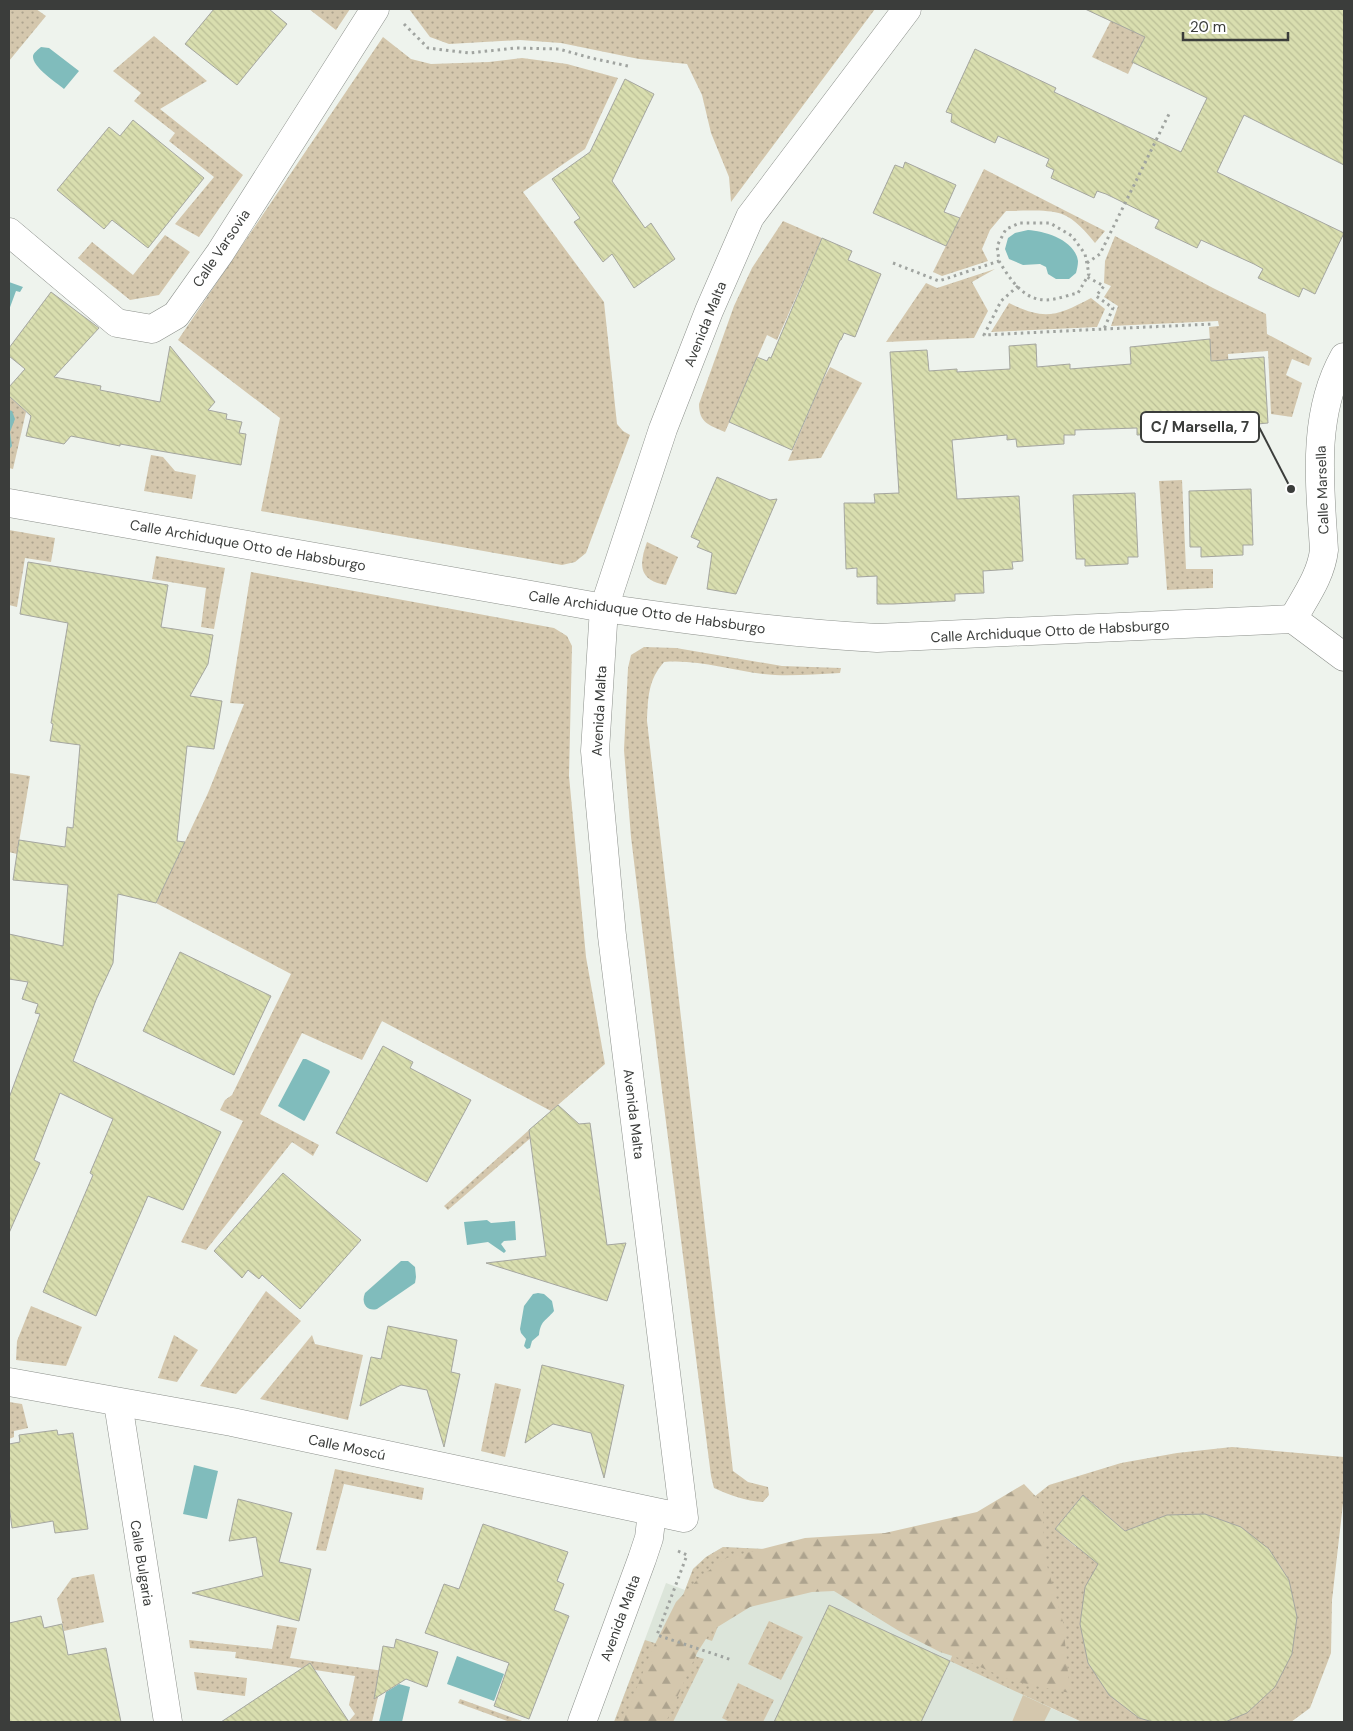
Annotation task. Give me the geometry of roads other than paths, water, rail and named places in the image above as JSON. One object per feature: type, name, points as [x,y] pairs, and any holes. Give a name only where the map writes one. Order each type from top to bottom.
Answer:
[{"type":"street","name":"Calle Varsovia","points":[[9,232],[117,323],[152,329],[176,315],[220,253],[376,9]]},
{"type":"street","name":"Avenida Malta","points":[[684,1518],[612,936],[595,751],[604,608],[663,429],[709,311],[750,217],[907,9]]},
{"type":"street","name":"Calle Marsella","points":[[1292,620],[1320,572],[1323,561],[1319,452],[1329,397],[1336,371],[1344,357]]},
{"type":"street","name":"Calle Archiduque Otto de Habsburgo","points":[[9,503],[604,608],[772,630],[876,638],[1292,620]]},
{"type":"street","points":[[1292,620],[1344,657]]},
{"type":"street","name":"Calle Moscú","points":[[9,1382],[232,1422],[684,1518]]},
{"type":"street","name":"Calle Bulgaria","points":[[118,1403],[168,1722]]},
{"type":"street","name":"Avenida Malta","points":[[582,1722],[642,1559],[649,1538],[652,1512]]},
{"type":"water","points":[[41,47],[49,48],[79,71],[64,89],[36,65],[33,56]]},
{"type":"water","points":[[1028,230],[1043,232],[1058,238],[1071,247],[1078,261],[1076,273],[1069,279],[1056,279],[1048,274],[1046,267],[1040,264],[1023,265],[1009,259],[1005,249],[1008,238],[1015,233]]},
{"type":"water","points":[[9,282],[23,287],[20,292],[16,291],[9,310]]},
{"type":"water","points":[[9,410],[12,411],[15,419],[10,432],[12,446],[9,450]]},
{"type":"water","points":[[303,1059],[330,1072],[304,1121],[278,1106]]},
{"type":"water","points":[[487,1220],[491,1223],[515,1221],[516,1240],[504,1241],[501,1244],[506,1251],[504,1253],[488,1242],[467,1245],[464,1222]]},
{"type":"water","points":[[401,1261],[408,1261],[415,1267],[415,1283],[377,1309],[367,1308],[364,1303],[365,1293]]},
{"type":"water","points":[[533,1294],[544,1294],[552,1301],[554,1311],[542,1324],[539,1335],[532,1341],[530,1348],[527,1349],[524,1346],[526,1339],[520,1329],[524,1306]]},
{"type":"water","points":[[194,1465],[218,1471],[207,1519],[183,1514]]},
{"type":"water","points":[[457,1656],[504,1674],[494,1701],[447,1684]]},
{"type":"water","points":[[399,1684],[410,1687],[402,1722],[379,1722],[386,1692]]},
{"type":"place","name":"C/ Marsella, 7","points":[[1291,489]]}]
